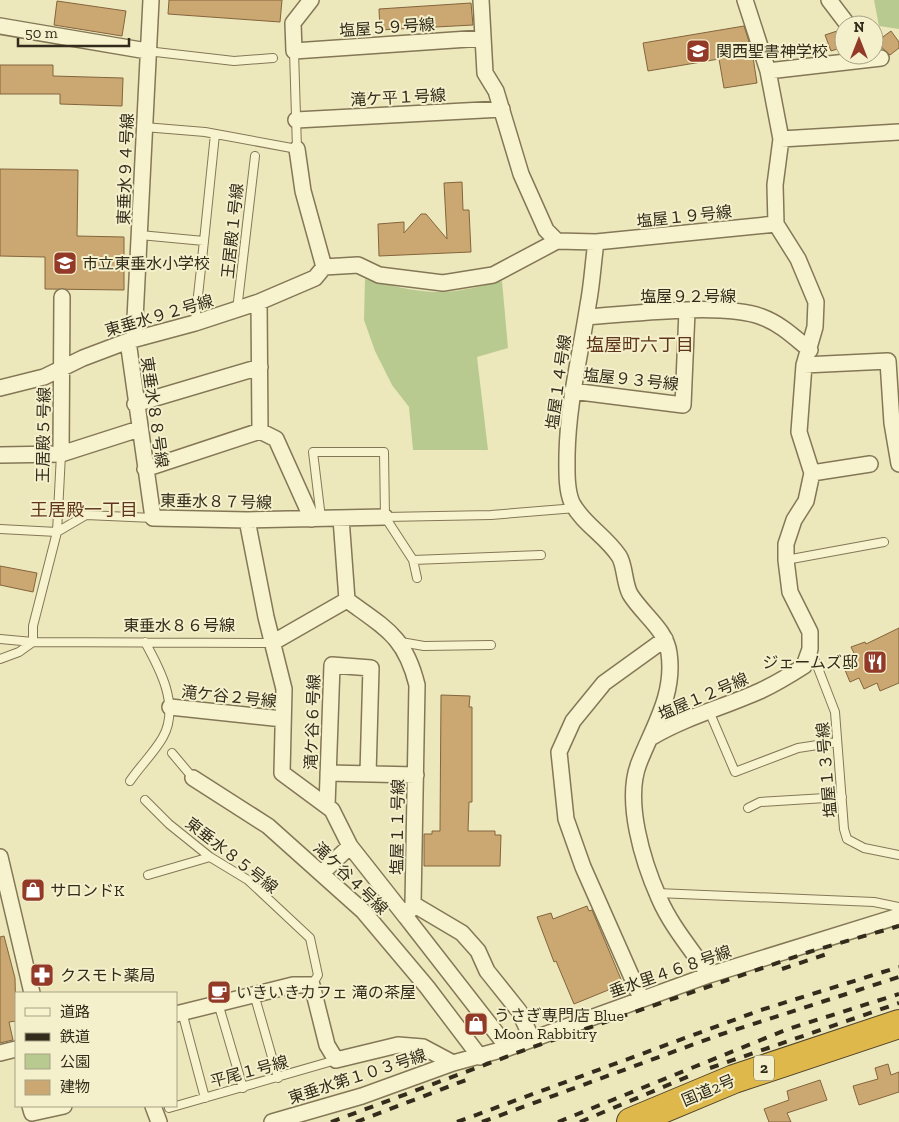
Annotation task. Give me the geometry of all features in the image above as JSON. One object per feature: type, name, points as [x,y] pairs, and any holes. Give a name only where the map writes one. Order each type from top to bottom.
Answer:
[{"type":"highway","name":"国道2号","points":[[632,1122],[734,1078],[899,1024]]},
{"type":"street","name":"東垂水９４号線","points":[[131,340],[140,235],[147,51],[151,0]]},
{"type":"street","points":[[294,51],[293,23],[311,0]]},
{"type":"street","points":[[481,0],[485,73],[496,91],[521,174],[546,230],[557,241]]},
{"type":"street","points":[[745,0],[768,71],[781,139],[775,185],[776,224],[798,259],[816,302],[815,328],[804,365],[799,432],[812,473],[806,501],[794,520],[786,544],[790,592],[810,632],[810,648]]},
{"type":"street","points":[[829,0],[840,15]]},
{"type":"street","points":[[0,26],[147,51]]},
{"type":"street","name":"塩屋５９号線","points":[[294,51],[483,38]]},
{"type":"street","points":[[768,71],[834,62]]},
{"type":"street","name":"滝ケ平１号線","points":[[296,120],[502,109]]},
{"type":"street","points":[[781,139],[899,132]]},
{"type":"street","points":[[297,149],[303,191],[324,267],[358,265],[379,274],[444,283],[493,274],[557,241],[596,242]]},
{"type":"street","name":"塩屋１９号線","points":[[596,242],[776,224]]},
{"type":"street","name":"塩屋１４号線","points":[[596,242],[586,316],[568,419],[567,467],[572,501],[583,520],[599,531],[620,558],[623,575],[631,595],[665,639],[669,652],[669,682],[661,717],[638,764],[633,790],[636,824],[657,893],[678,931],[710,975]]},
{"type":"street","name":"東垂水９２号線","points":[[0,388],[44,377],[131,340],[195,323],[259,302],[315,278],[324,267]]},
{"type":"street","name":"王居殿５号線","points":[[62,297],[62,454]]},
{"type":"street","points":[[259,302],[260,431]]},
{"type":"street","name":"塩屋９３号線","points":[[572,390],[683,405],[687,311]]},
{"type":"street","name":"塩屋９２号線","points":[[586,316],[730,311],[762,317],[786,330],[810,350]]},
{"type":"street","name":"東垂水８８号線","points":[[131,340],[135,404],[153,518]]},
{"type":"street","points":[[804,365],[888,361],[892,423],[899,464]]},
{"type":"street","points":[[135,404],[260,367]]},
{"type":"street","points":[[0,455],[62,454],[139,429]]},
{"type":"street","points":[[145,469],[260,431],[276,439],[316,518]]},
{"type":"street","points":[[812,473],[870,464]]},
{"type":"street","name":"東垂水８７号線","points":[[153,518],[247,520],[385,517]]},
{"type":"street","points":[[272,643],[347,600],[341,518]]},
{"type":"street","points":[[247,520],[272,643],[284,689],[282,774],[332,810],[350,846],[410,911],[508,1048]]},
{"type":"street","name":"塩屋１１号線","points":[[347,600],[400,642],[411,663],[417,685],[416,775],[410,911]]},
{"type":"street","points":[[641,998],[583,866],[566,818],[559,752],[573,721],[604,683],[665,639]]},
{"type":"street","name":"塩屋１２号線","points":[[652,737],[673,725],[760,691],[804,666],[810,648]]},
{"type":"street","name":"滝ケ谷６号線","points":[[327,806],[332,665],[371,668],[368,774]]},
{"type":"street","name":"滝ケ谷２号線","points":[[170,707],[283,719]]},
{"type":"street","points":[[328,773],[416,775]]},
{"type":"street","name":"滝ケ谷４号線","points":[[193,778],[268,826],[363,911],[397,950],[480,1057]]},
{"type":"street","points":[[322,873],[350,846]]},
{"type":"street","points":[[1,864],[32,992]]},
{"type":"street","points":[[410,911],[462,933],[478,951],[487,971],[519,1011],[532,1039]]},
{"type":"street","name":"垂水里４６８号線","points":[[453,1063],[508,1048],[641,998],[710,975],[899,916]]},
{"type":"street","points":[[179,1013],[292,984],[312,985],[327,1045],[336,1060],[398,1045],[423,1047],[453,1063]]},
{"type":"street","points":[[0,1053],[15,1050]]},
{"type":"street","name":"東垂水第１０３号線","points":[[272,1122],[362,1096],[453,1063]]},
{"type":"street","points":[[31,1109],[53,1107]]},
{"type":"street","points":[[153,1107],[159,1122]]},
{"type":"lane","points":[[147,51],[234,61],[273,58]]},
{"type":"lane","points":[[144,127],[215,134],[297,149],[294,51]]},
{"type":"lane","points":[[195,323],[215,134]]},
{"type":"lane","name":"王居殿１号線","points":[[237,310],[254,156]]},
{"type":"lane","points":[[140,235],[204,241]]},
{"type":"lane","points":[[316,518],[313,452],[384,452],[385,517],[413,560],[418,578]]},
{"type":"lane","name":"王居殿５号線","points":[[57,532],[62,454]]},
{"type":"lane","points":[[385,517],[491,515],[576,508]]},
{"type":"lane","name":"東垂水８７号線","points":[[57,532],[86,515],[153,518]]},
{"type":"lane","points":[[0,529],[57,532],[33,626],[33,642],[0,659]]},
{"type":"lane","points":[[786,560],[884,542]]},
{"type":"lane","points":[[413,560],[541,554]]},
{"type":"lane","name":"東垂水８６号線","points":[[0,639],[33,642],[272,643]]},
{"type":"lane","points":[[130,781],[164,736],[170,707],[165,684],[145,642]]},
{"type":"lane","points":[[400,642],[424,646],[491,645]]},
{"type":"lane","name":"塩屋１３号線","points":[[810,648],[831,698],[847,839],[864,848],[899,855]]},
{"type":"lane","points":[[709,711],[736,772],[798,748],[837,742]]},
{"type":"lane","name":"滝ケ谷４号線","points":[[172,753],[193,778]]},
{"type":"lane","points":[[748,808],[760,802],[842,797]]},
{"type":"lane","name":"東垂水８５号線","points":[[145,800],[169,824],[210,857],[248,880],[310,938],[318,975],[312,985]]},
{"type":"lane","points":[[148,875],[210,857]]},
{"type":"lane","points":[[657,893],[874,902],[899,908]]},
{"type":"lane","points":[[254,994],[278,1078]]},
{"type":"lane","points":[[218,1003],[243,1088]]},
{"type":"lane","points":[[179,1013],[205,1098]]},
{"type":"lane","name":"平尾１号線","points":[[178,1106],[336,1060]]},
{"type":"green space","points":[[874,0],[899,0],[899,29],[884,27],[884,15],[877,15]]},
{"type":"green space","points":[[365,279],[401,288],[437,292],[449,292],[502,281],[508,348],[477,357],[488,450],[413,450],[409,407],[392,385],[375,351],[364,320]]},
{"type":"building","points":[[169,0],[282,0],[280,22],[168,14]]},
{"type":"building","points":[[57,1],[126,11],[122,36],[54,25]]},
{"type":"building","points":[[471,3],[473,25],[380,30],[379,9]]},
{"type":"building","name":"関西聖書神学校","points":[[744,26],[752,51],[757,83],[724,88],[719,59],[648,71],[643,43]]},
{"type":"building","points":[[891,31],[899,42],[899,48],[890,55],[884,50],[884,36]]},
{"type":"building","points":[[834,32],[834,50],[831,51],[825,35]]},
{"type":"building","points":[[0,65],[53,65],[53,76],[123,78],[122,106],[60,104],[60,94],[0,94]]},
{"type":"building","points":[[0,169],[78,170],[77,236],[124,237],[124,290],[45,289],[45,257],[0,256]]},
{"type":"building","points":[[462,182],[463,210],[469,210],[471,252],[379,256],[378,224],[404,222],[404,233],[421,214],[426,214],[447,239],[444,183]]},
{"type":"building","points":[[0,566],[37,573],[33,592],[0,585]]},
{"type":"building","name":"ジェームズ邸","points":[[899,628],[899,683],[880,691],[877,683],[864,689],[859,678],[850,682],[845,670],[853,667],[850,657],[855,655],[851,647],[865,642],[866,644]]},
{"type":"building","points":[[441,695],[470,696],[469,707],[472,707],[472,802],[469,802],[468,831],[495,831],[495,835],[501,835],[500,866],[424,866],[424,834],[440,831]]},
{"type":"building","points":[[587,906],[589,911],[592,910],[623,984],[574,1004],[556,961],[554,962],[537,917],[551,913],[553,919]]},
{"type":"building","points":[[4,936],[15,978],[15,992],[15,1021],[9,1022],[13,1040],[0,1043],[0,937]]},
{"type":"building","points":[[888,1064],[891,1075],[899,1072],[899,1092],[859,1105],[853,1086],[878,1079],[875,1068]]},
{"type":"building","points":[[820,1080],[827,1100],[787,1113],[791,1122],[769,1122],[764,1109],[789,1100],[787,1091]]},
{"type":"railway","points":[[331,1122],[530,1048],[809,952],[899,926]]},
{"type":"railway","points":[[782,969],[827,954]]},
{"type":"railway","points":[[457,1122],[761,1010],[899,967]]},
{"type":"railway","points":[[482,1122],[719,1035],[899,977]]},
{"type":"railway","points":[[558,1122],[788,1029],[899,994]]},
{"type":"railway","points":[[710,1068],[899,1003]]},
{"type":"railway","points":[[580,1122],[694,1074]]},
{"type":"railway","points":[[356,1122],[466,1080]]},
{"type":"place","name":"関西聖書神学校","points":[[698,51]]},
{"type":"place","name":"市立東垂水小学校","points":[[65,263]]},
{"type":"place","name":"ジェームズ邸","points":[[875,662]]},
{"type":"place","name":"サロンドK","points":[[33,890]]},
{"type":"place","name":"クスモト薬局","points":[[42,975]]},
{"type":"place","name":"いきいきカフェ 滝の茶屋","points":[[219,992]]},
{"type":"place","name":"うさぎ専門店 Blue Moon Rabbitry","points":[[476,1024]]},
{"type":"district","name":"塩屋町六丁目","points":[[640,345]]},
{"type":"district","name":"王居殿一丁目","points":[[84,510]]}]
